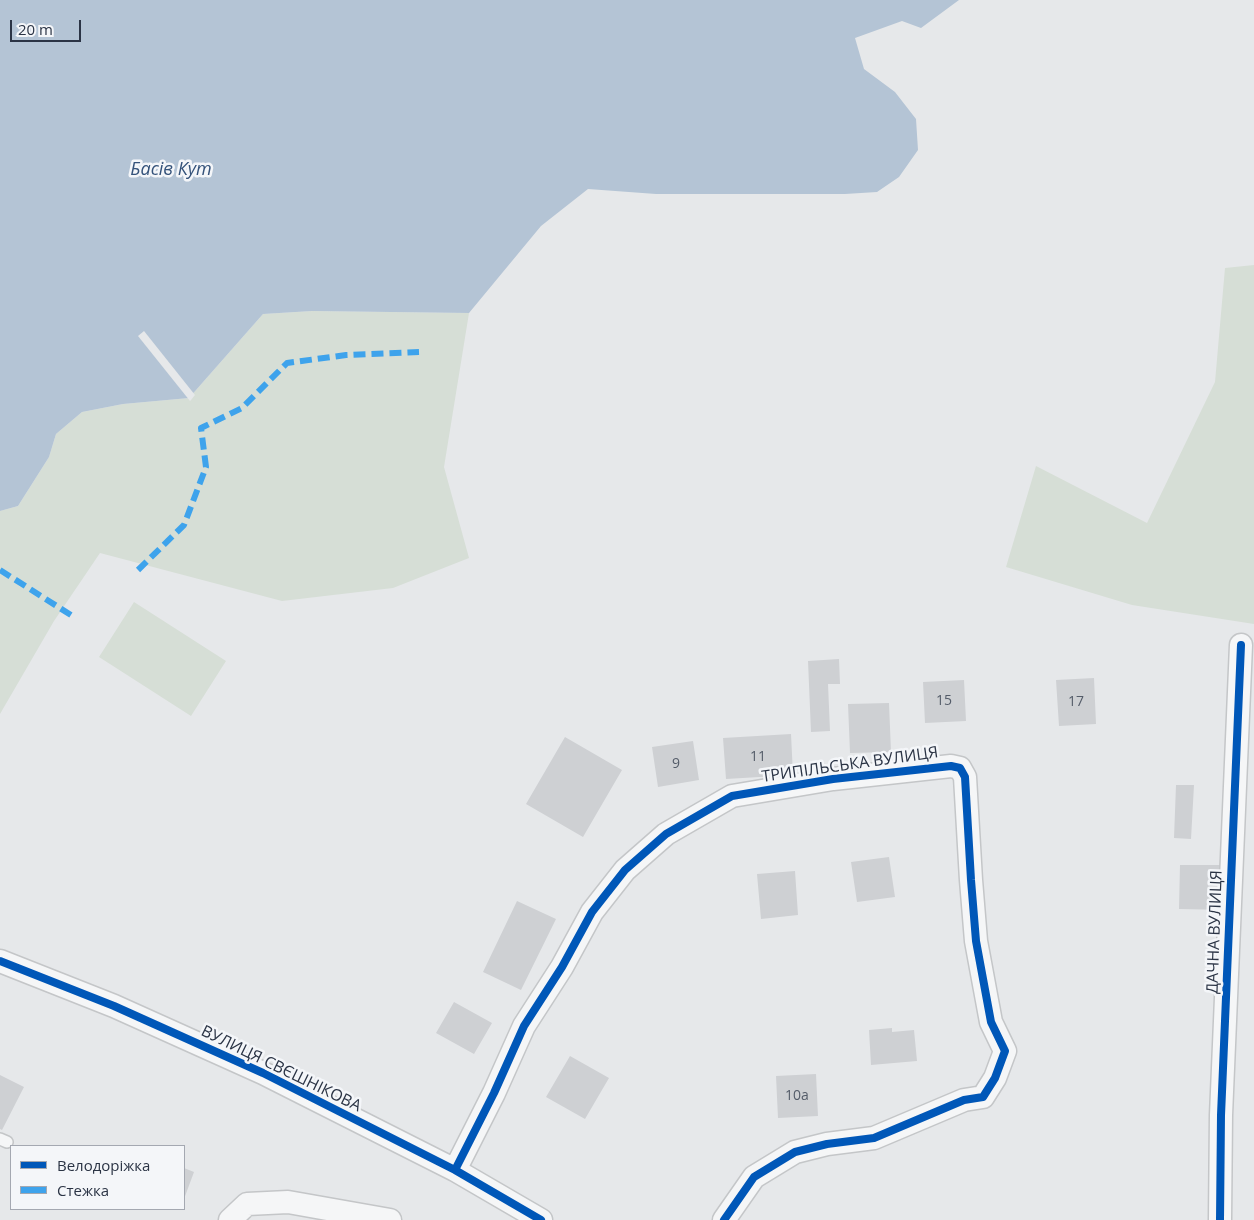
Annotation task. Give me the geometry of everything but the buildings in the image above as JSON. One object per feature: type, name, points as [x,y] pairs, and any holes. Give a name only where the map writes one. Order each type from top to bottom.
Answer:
[{"type":"street","name":"ДАЧНА ВУЛИЦЯ","points":[[1220,1220],[1221,1115],[1241,645]]},
{"type":"street","name":"ТРИПІЛЬСЬКА ВУЛИЦЯ","points":[[455,1170],[494,1093],[524,1026],[562,967],[592,912],[625,870],[666,834],[732,796],[842,778],[951,766],[960,768],[965,777],[976,941],[991,1022],[1005,1051],[995,1078],[983,1097],[964,1100],[874,1138],[827,1144],[795,1152],[754,1177],[724,1220]]},
{"type":"street","name":"ВУЛИЦЯ СВЄШНІКОВА","points":[[0,961],[114,1006],[263,1073],[455,1170],[541,1220]]},
{"type":"street","points":[[230,1220],[247,1204],[288,1202],[390,1220]]},
{"type":"shaded area","points":[[1254,265],[1254,624],[1132,605],[1006,567],[1036,466],[1147,523],[1215,382],[1225,268]]},
{"type":"shaded area","points":[[312,311],[469,313],[444,467],[469,558],[393,588],[282,601],[100,553],[54,621],[0,714],[0,511],[18,506],[49,457],[56,434],[82,412],[123,404],[189,398],[263,314]]},
{"type":"shaded area","points":[[134,602],[226,661],[191,716],[99,657]]},
{"type":"water","name":"Басів Кут","points":[[0,0],[959,0],[921,28],[902,21],[855,38],[864,69],[895,92],[916,119],[918,150],[899,177],[877,192],[845,194],[656,194],[588,189],[541,226],[469,313],[312,311],[263,314],[189,398],[123,404],[82,412],[56,434],[49,457],[18,506],[0,511]]},
{"type":"pier","points":[[144,331],[195,395],[190,401],[138,336]]},
{"type":"marked path","points":[[138,570],[184,525],[206,467],[201,428],[242,408],[287,363],[346,355],[419,352]]},
{"type":"marked path","points":[[0,570],[74,617]]},
{"type":"cycle path","points":[[1220,1220],[1221,1115],[1241,645]]},
{"type":"cycle path","points":[[455,1170],[494,1093],[524,1026],[562,967],[592,912],[625,870],[666,834],[732,796],[833,779],[951,766],[960,768],[965,777],[976,941],[991,1022],[1005,1051],[995,1078],[983,1097],[964,1100],[874,1138],[827,1144],[795,1152],[754,1177],[724,1220]]},
{"type":"cycle path","points":[[0,961],[114,1006],[263,1073],[455,1170],[541,1220]]}]
